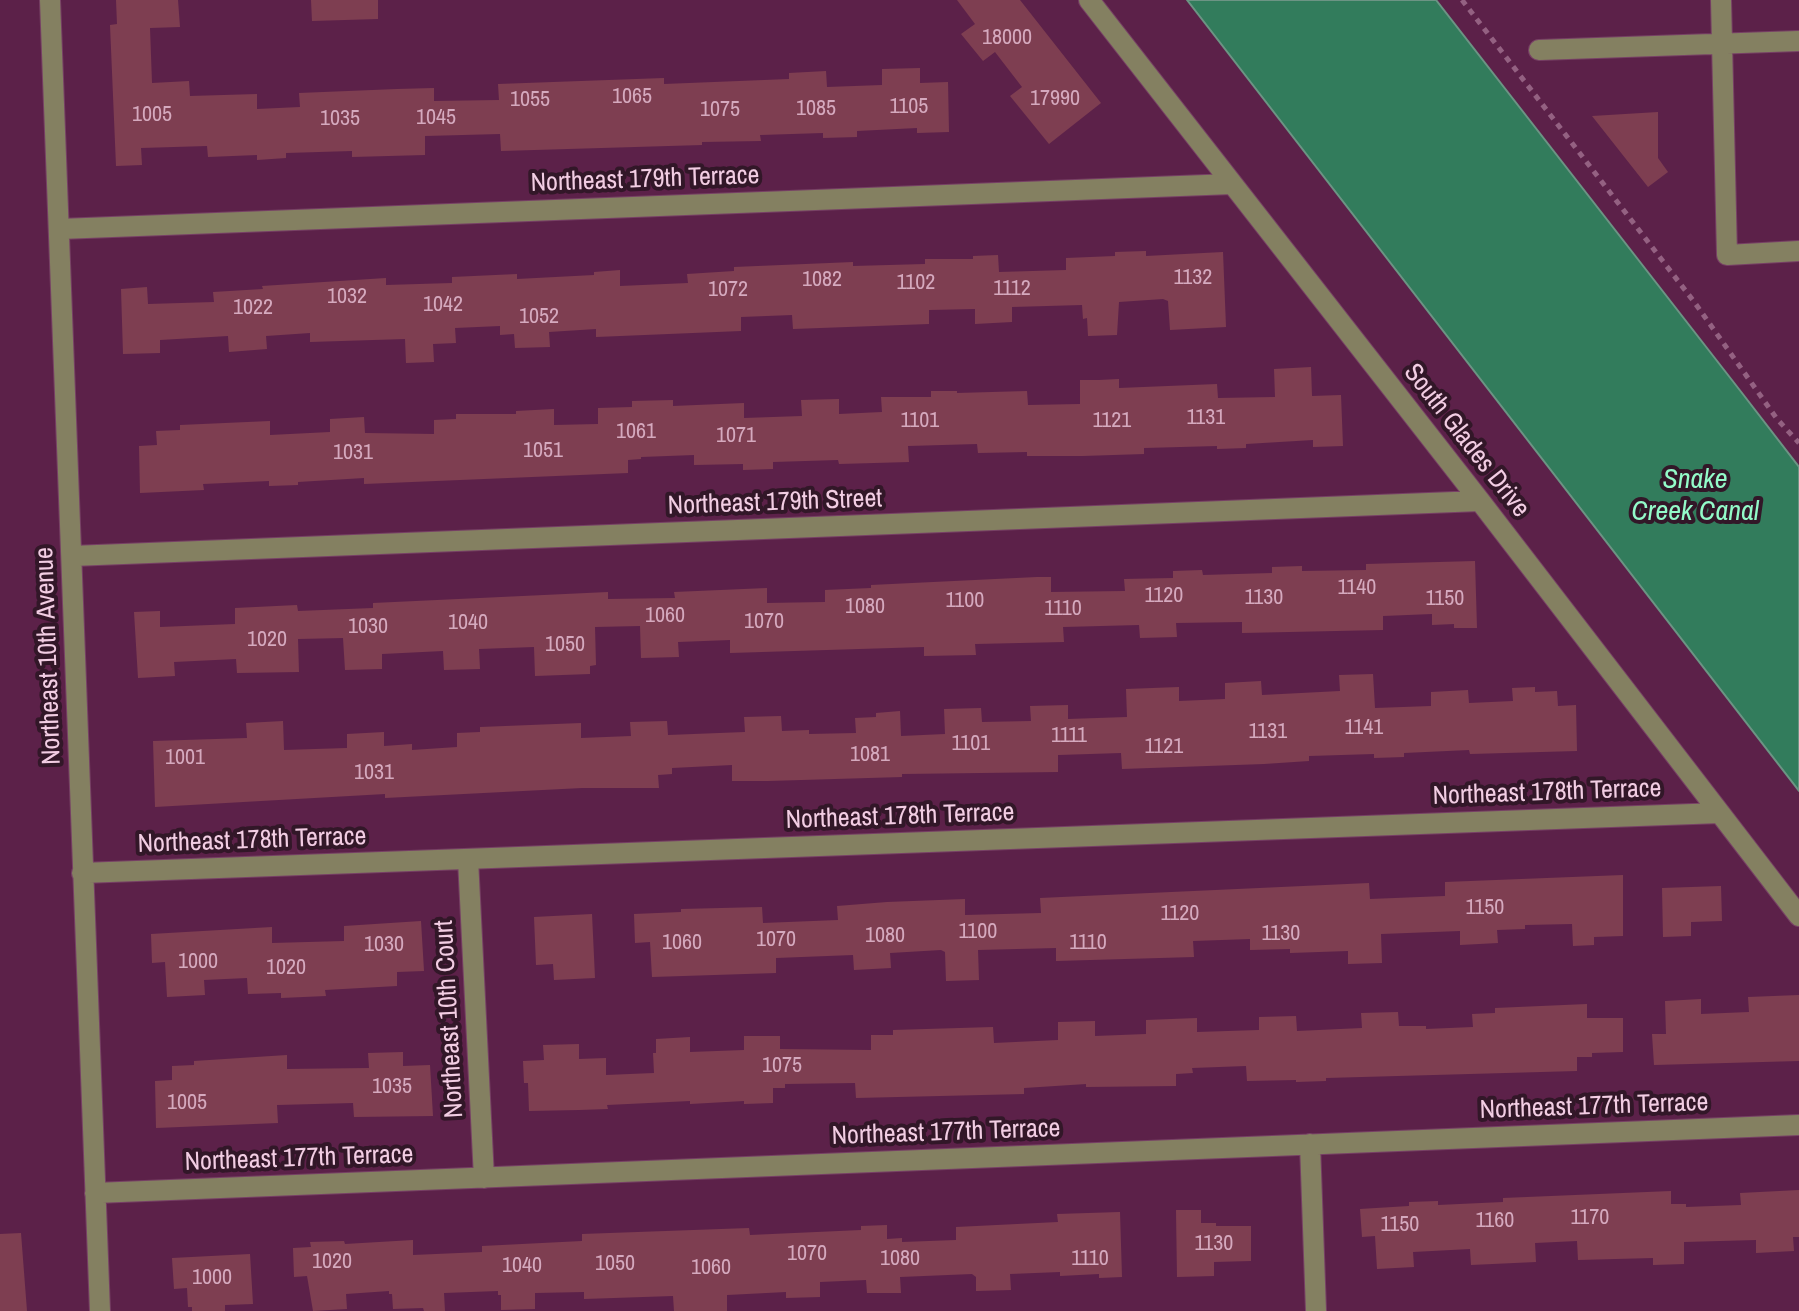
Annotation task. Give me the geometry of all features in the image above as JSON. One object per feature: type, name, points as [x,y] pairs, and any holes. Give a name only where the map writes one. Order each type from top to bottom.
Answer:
[{"type":"street","name":"Northeast 10th Avenue","points":[[50,0],[100,1311]]},
{"type":"street","name":"South Glades Drive","points":[[1089,0],[1799,916]]},
{"type":"street","points":[[1721,0],[1727,255],[1799,251]]},
{"type":"street","points":[[1539,50],[1799,41]]},
{"type":"street","name":"Northeast 179th Terrace","points":[[60,229],[1232,184]]},
{"type":"street","name":"Northeast 179th Street","points":[[72,556],[1480,501]]},
{"type":"street","name":"Northeast 178th Terrace","points":[[82,873],[1720,813]]},
{"type":"street","name":"Northeast 10th Court","points":[[468,859],[484,1178]]},
{"type":"street","name":"Northeast 177th Terrace","points":[[95,1193],[1799,1125]]},
{"type":"street","points":[[1310,1144],[1316,1311]]},
{"type":"path","points":[[1462,0],[1695,303],[1777,419],[1799,443]]},
{"type":"water","name":"Snake Creek Canal","points":[[1187,0],[1436,0],[1742,393],[1799,467],[1799,791]]},
{"type":"building","points":[[116,0],[178,0],[180,27],[150,28],[152,83],[189,81],[190,96],[257,94],[257,109],[300,107],[299,93],[434,88],[434,101],[499,100],[498,84],[664,78],[664,84],[789,79],[789,73],[826,71],[827,87],[882,85],[882,69],[920,68],[920,83],[948,82],[949,132],[917,133],[917,128],[857,131],[857,137],[823,138],[823,133],[760,135],[761,141],[702,142],[702,145],[501,151],[500,134],[425,136],[425,155],[352,157],[352,151],[286,153],[286,158],[257,160],[257,155],[208,157],[207,146],[141,148],[142,165],[116,166],[110,25],[117,24]]},
{"type":"building","points":[[311,0],[378,0],[378,19],[312,21]]},
{"type":"building","points":[[957,0],[1020,0],[1101,103],[1049,144],[1010,96],[1022,87],[995,52],[983,61],[961,34],[975,24]]},
{"type":"building","points":[[1658,112],[1658,158],[1668,172],[1648,187],[1592,116]]},
{"type":"building","points":[[1146,251],[1146,256],[1223,252],[1226,327],[1170,330],[1168,301],[1163,299],[1119,302],[1117,335],[1088,336],[1087,318],[1083,319],[1082,305],[1012,307],[1012,322],[975,324],[975,309],[929,310],[929,324],[793,329],[792,315],[741,317],[741,331],[596,337],[596,329],[549,332],[550,347],[515,348],[514,334],[500,335],[500,326],[455,328],[456,343],[433,344],[434,362],[406,363],[405,339],[310,342],[310,333],[266,336],[267,349],[229,352],[228,336],[160,340],[160,353],[123,354],[121,289],[147,287],[148,304],[214,302],[213,292],[386,278],[386,285],[452,283],[452,277],[517,274],[517,279],[594,275],[594,272],[620,270],[620,286],[688,283],[687,274],[734,271],[734,267],[853,262],[853,266],[925,264],[925,259],[973,259],[973,256],[998,255],[999,272],[1066,270],[1066,258]]},
{"type":"building","points":[[1311,367],[1312,396],[1341,395],[1343,446],[1313,447],[1313,440],[1246,444],[1246,448],[1144,448],[1144,454],[1027,456],[1027,452],[978,453],[977,444],[908,446],[909,462],[773,462],[773,469],[743,470],[743,464],[694,465],[694,455],[641,457],[628,460],[628,473],[364,484],[364,478],[269,486],[269,481],[203,484],[204,490],[140,493],[139,446],[157,445],[156,431],[180,430],[180,425],[270,421],[270,435],[330,432],[330,419],[364,417],[365,433],[434,434],[434,420],[456,419],[456,414],[516,414],[516,411],[554,409],[554,425],[598,424],[598,408],[632,407],[632,401],[673,400],[673,406],[744,403],[744,418],[802,416],[801,400],[839,399],[839,414],[882,412],[881,397],[931,397],[931,391],[1027,391],[1028,405],[1080,404],[1080,380],[1119,379],[1119,388],[1217,384],[1218,398],[1275,397],[1274,369]]},
{"type":"building","points":[[1475,561],[1477,628],[1454,628],[1454,624],[1432,625],[1432,614],[1383,616],[1383,630],[1242,633],[1242,622],[1176,623],[1177,637],[1140,638],[1139,625],[1063,627],[1064,642],[975,644],[976,655],[924,656],[924,647],[730,653],[730,640],[678,642],[679,657],[641,658],[640,626],[595,627],[596,665],[590,666],[590,674],[535,676],[534,647],[479,649],[480,669],[444,670],[443,651],[382,654],[382,669],[345,670],[343,638],[298,639],[299,672],[237,673],[236,659],[174,662],[175,676],[138,678],[134,612],[160,611],[160,627],[235,624],[235,608],[297,605],[298,611],[373,608],[373,603],[608,592],[608,599],[675,598],[674,592],[767,588],[767,603],[825,602],[825,590],[1037,577],[1051,577],[1051,592],[1125,591],[1124,579],[1173,578],[1173,571],[1202,570],[1203,575],[1272,573],[1272,567],[1302,566],[1302,571],[1366,570],[1366,564]]},
{"type":"building","points":[[1373,674],[1375,708],[1431,706],[1431,692],[1468,690],[1469,703],[1513,701],[1512,688],[1535,687],[1535,692],[1557,691],[1558,706],[1576,705],[1577,751],[1470,754],[1469,750],[1404,753],[1404,757],[1374,758],[1374,754],[1309,756],[1309,761],[1122,769],[1121,753],[1058,755],[1058,772],[902,774],[902,777],[768,781],[732,781],[732,765],[672,768],[672,774],[658,775],[659,788],[582,788],[385,798],[385,794],[155,807],[153,741],[247,738],[246,723],[283,721],[284,750],[347,748],[347,734],[384,732],[384,746],[412,744],[412,750],[457,747],[457,733],[480,732],[480,727],[581,723],[581,738],[631,736],[630,722],[667,721],[668,735],[745,732],[744,717],[781,716],[782,731],[856,733],[855,718],[900,711],[901,736],[945,734],[944,709],[981,708],[982,722],[1031,721],[1030,706],[1068,705],[1068,719],[1127,717],[1126,689],[1179,687],[1179,701],[1225,699],[1225,683],[1261,681],[1262,695],[1340,691],[1339,675]]},
{"type":"building","points":[[1623,875],[1623,936],[1594,937],[1594,945],[1573,946],[1572,924],[1525,925],[1525,929],[1497,930],[1498,943],[1460,945],[1460,931],[1381,934],[1382,963],[1348,964],[1348,951],[1290,953],[1290,949],[1250,950],[1250,939],[1193,941],[1194,957],[1056,961],[1056,948],[978,950],[979,980],[946,981],[945,952],[941,950],[890,953],[891,968],[854,970],[853,955],[776,958],[776,973],[652,977],[650,942],[635,943],[634,914],[681,912],[681,909],[762,907],[763,923],[838,920],[837,906],[965,899],[965,915],[1041,913],[1040,898],[1369,883],[1370,899],[1445,896],[1445,882]]},
{"type":"building","points":[[1721,886],[1722,921],[1691,922],[1691,936],[1663,937],[1662,888]]},
{"type":"building","points":[[592,914],[595,978],[554,980],[553,964],[536,965],[534,917]]},
{"type":"building","points":[[421,921],[424,971],[397,972],[397,986],[325,990],[326,996],[281,998],[281,993],[248,994],[247,978],[204,980],[205,995],[167,997],[165,962],[152,963],[151,934],[272,927],[272,943],[344,941],[344,926]]},
{"type":"building","points":[[1799,995],[1799,1061],[1654,1065],[1652,1034],[1666,1034],[1665,1001],[1701,999],[1701,1014],[1749,1012],[1748,997]]},
{"type":"building","points":[[1587,1004],[1587,1018],[1623,1018],[1623,1052],[1577,1057],[1577,1071],[1326,1078],[1326,1081],[1296,1082],[1247,1081],[1246,1066],[1192,1068],[1193,1073],[1176,1074],[1176,1086],[1086,1087],[1086,1084],[1024,1088],[1024,1094],[856,1098],[855,1083],[785,1084],[785,1088],[773,1088],[773,1103],[690,1104],[690,1101],[607,1105],[608,1109],[529,1111],[528,1083],[524,1083],[523,1061],[544,1060],[543,1045],[579,1044],[579,1059],[606,1058],[606,1075],[654,1073],[656,1039],[690,1037],[690,1052],[744,1050],[744,1036],[780,1036],[780,1049],[871,1050],[871,1035],[893,1035],[893,1030],[993,1027],[994,1043],[1058,1040],[1058,1022],[1095,1021],[1095,1036],[1146,1034],[1146,1020],[1197,1018],[1197,1032],[1259,1030],[1259,1017],[1296,1016],[1297,1031],[1362,1028],[1361,1013],[1398,1012],[1399,1026],[1426,1026],[1426,1029],[1473,1027],[1472,1014],[1495,1013],[1495,1008]]},
{"type":"building","points":[[403,1052],[403,1066],[430,1065],[433,1116],[354,1117],[353,1103],[277,1105],[278,1123],[156,1128],[155,1081],[172,1080],[172,1066],[194,1065],[194,1061],[287,1055],[287,1069],[369,1068],[368,1053]]},
{"type":"building","points":[[1799,1190],[1799,1237],[1793,1237],[1794,1251],[1756,1253],[1756,1240],[1684,1242],[1684,1264],[1653,1265],[1653,1258],[1578,1260],[1577,1241],[1535,1243],[1536,1262],[1471,1265],[1470,1249],[1413,1252],[1414,1267],[1377,1269],[1375,1236],[1362,1237],[1360,1209],[1409,1206],[1409,1202],[1438,1201],[1438,1205],[1503,1202],[1503,1198],[1671,1191],[1671,1204],[1686,1204],[1686,1207],[1741,1205],[1740,1193]]},
{"type":"building","points":[[1176,1210],[1201,1210],[1201,1223],[1251,1226],[1251,1261],[1214,1262],[1214,1276],[1177,1277]]},
{"type":"building","points":[[1120,1212],[1122,1277],[1099,1278],[1099,1274],[1060,1276],[1060,1272],[1010,1274],[1011,1290],[976,1291],[976,1277],[972,1274],[900,1277],[901,1293],[867,1293],[866,1280],[820,1282],[820,1297],[786,1298],[786,1292],[727,1295],[727,1311],[674,1311],[673,1296],[584,1299],[584,1292],[535,1293],[535,1309],[501,1310],[498,1291],[444,1293],[445,1311],[424,1311],[423,1308],[393,1309],[389,1291],[346,1294],[347,1309],[313,1311],[307,1276],[294,1277],[293,1248],[311,1247],[310,1242],[344,1241],[345,1244],[413,1240],[413,1255],[482,1252],[482,1246],[582,1241],[582,1234],[749,1228],[750,1235],[861,1230],[861,1226],[887,1225],[887,1239],[902,1238],[902,1242],[956,1240],[956,1227],[1058,1222],[1057,1214]]},
{"type":"building","points":[[21,1233],[27,1311],[0,1311],[0,1234]]},
{"type":"building","points":[[250,1254],[253,1304],[225,1305],[225,1311],[192,1311],[192,1307],[188,1307],[187,1288],[174,1289],[172,1258]]}]
